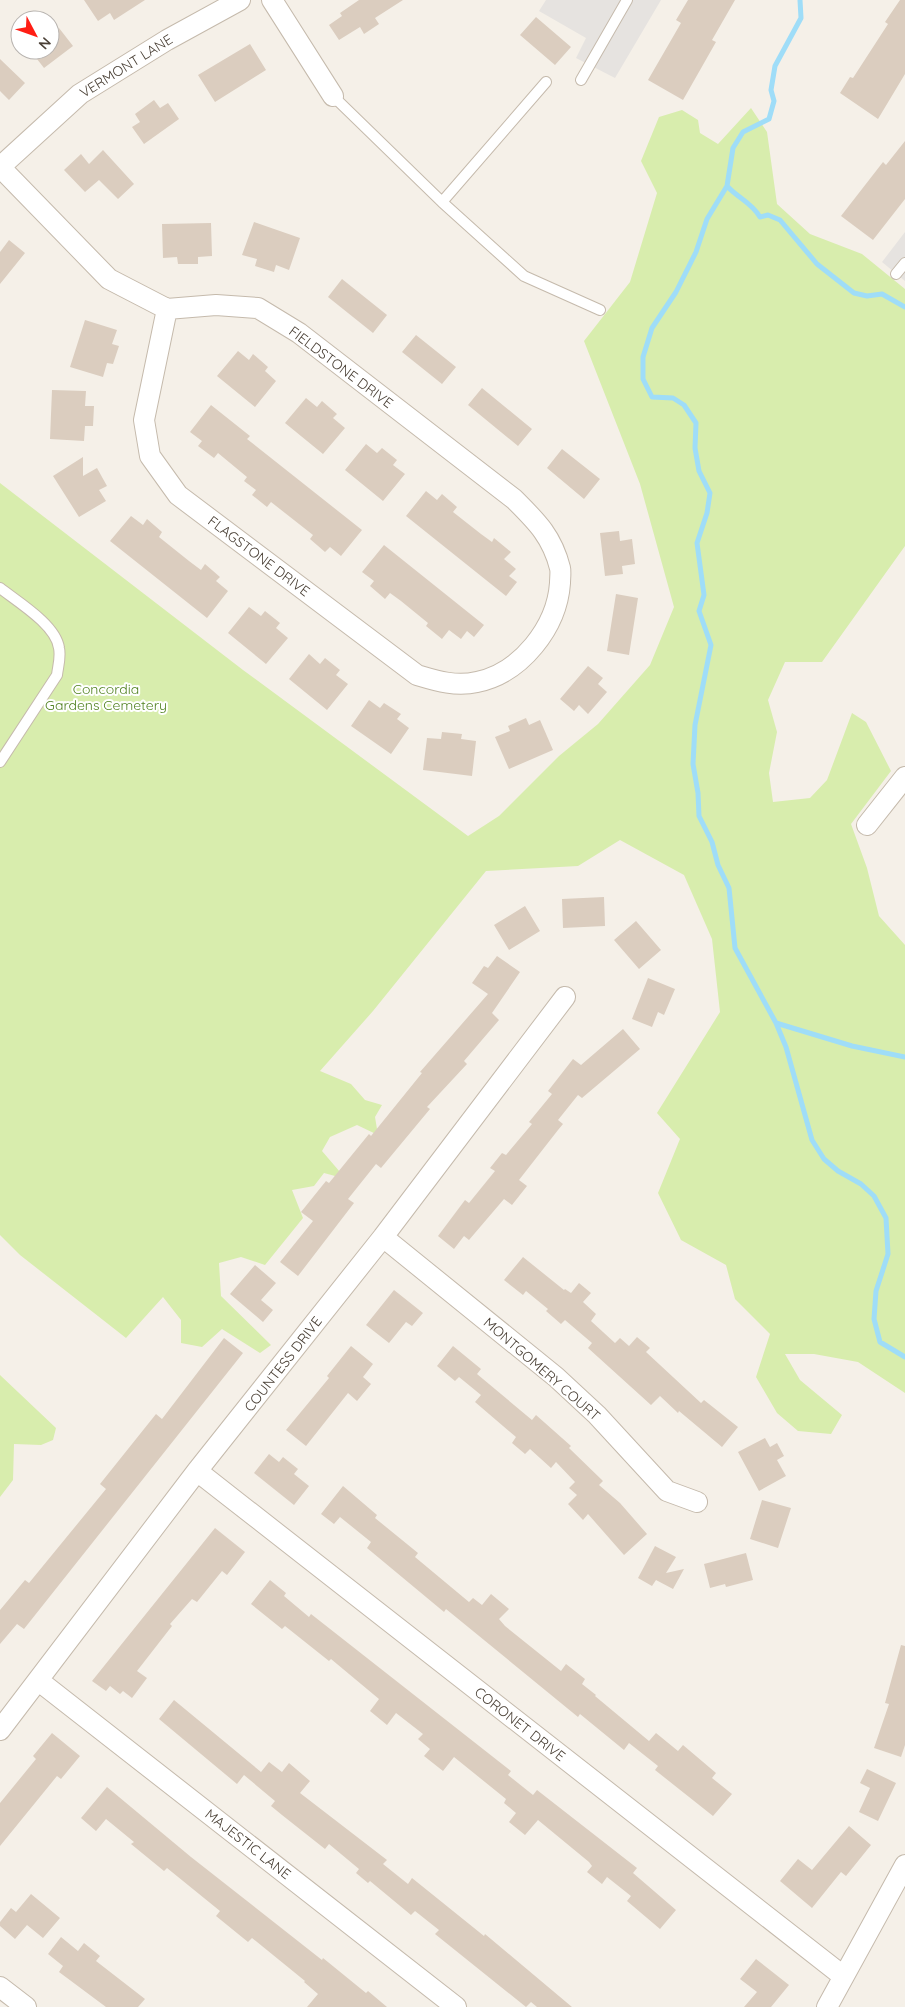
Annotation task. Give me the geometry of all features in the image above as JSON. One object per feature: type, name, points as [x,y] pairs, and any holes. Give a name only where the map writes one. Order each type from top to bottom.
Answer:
[{"type":"street","name":"VERMONT LANE","points":[[0,167],[80,94],[166,40],[240,0]]},
{"type":"street","points":[[272,0],[333,96]]},
{"type":"street","points":[[0,167],[109,279],[168,309]]},
{"type":"street","name":"FIELDSTONE DRIVE","points":[[168,309],[216,305],[258,308],[299,334],[514,499],[545,530],[560,569],[559,597],[544,633],[514,666]]},
{"type":"street","name":"FLAGSTONE DRIVE","points":[[168,309],[144,420],[150,456],[178,495],[417,676],[448,685],[478,682],[514,666]]},
{"type":"street","points":[[867,825],[905,777]]},
{"type":"street","name":"COUNTESS DRIVE","points":[[0,1730],[39,1682],[197,1471],[383,1237],[565,997]]},
{"type":"street","name":"MONTGOMERY COURT","points":[[383,1237],[556,1377],[597,1415],[667,1491],[697,1502]]},
{"type":"street","name":"CORONET DRIVE","points":[[197,1471],[843,1976]]},
{"type":"street","name":"MAJESTIC LANE","points":[[39,1682],[456,2007]]},
{"type":"street","points":[[826,2007],[905,1864]]},
{"type":"street","points":[[0,1987],[26,2007]]},
{"type":"lane","points":[[581,80],[627,0]]},
{"type":"lane","points":[[442,202],[546,82]]},
{"type":"lane","points":[[333,96],[442,202],[524,276],[600,310]]},
{"type":"lane","points":[[896,274],[905,263]]},
{"type":"lane","points":[[0,588],[45,624],[55,636],[59,647],[60,660],[57,675],[0,762]]},
{"type":"green space","name":"Concordia Gardens Cemetery","points":[[751,108],[767,132],[777,204],[810,234],[862,254],[905,289],[905,546],[822,662],[785,662],[768,700],[777,732],[769,773],[773,802],[810,798],[827,780],[852,713],[866,722],[891,771],[851,824],[867,868],[879,916],[905,945],[905,1393],[858,1362],[814,1354],[785,1354],[800,1380],[842,1415],[831,1434],[798,1431],[777,1413],[756,1377],[770,1334],[735,1299],[726,1265],[681,1240],[658,1193],[680,1139],[657,1113],[720,1012],[712,939],[684,875],[620,840],[578,866],[486,871],[373,1011],[320,1071],[351,1084],[365,1100],[382,1105],[375,1117],[378,1135],[357,1125],[330,1137],[322,1151],[346,1179],[324,1173],[314,1186],[292,1190],[303,1218],[265,1265],[241,1257],[219,1263],[221,1296],[271,1345],[260,1353],[222,1329],[202,1347],[181,1343],[181,1320],[163,1297],[126,1338],[20,1255],[0,1235],[0,483],[243,670],[468,836],[499,816],[559,756],[598,724],[650,665],[674,607],[640,484],[584,341],[630,282],[657,193],[641,161],[659,117],[682,110],[698,120],[700,133],[718,144]]},
{"type":"green space","points":[[0,1375],[56,1428],[53,1440],[41,1445],[14,1444],[13,1480],[0,1497]]},
{"type":"shaded area","points":[[546,0],[661,0],[615,78],[576,58],[586,38],[539,11]]},
{"type":"shaded area","points":[[905,232],[905,281],[882,262]]},
{"type":"building","points":[[84,0],[145,0],[114,20],[110,13],[98,21]]},
{"type":"building","points":[[359,0],[403,0],[375,18],[379,24],[364,34],[360,27],[339,40],[329,25],[342,16],[340,13]]},
{"type":"building","points":[[688,0],[735,0],[712,40],[716,42],[683,100],[648,80],[681,23],[676,20]]},
{"type":"building","points":[[900,0],[905,0],[905,74],[878,119],[840,93],[850,77],[853,78],[888,24],[885,22]]},
{"type":"building","points":[[536,17],[571,47],[555,65],[520,35]]},
{"type":"building","points":[[60,29],[73,46],[60,56]]},
{"type":"building","points":[[250,44],[266,70],[215,102],[198,75]]},
{"type":"building","points":[[0,59],[25,83],[9,100],[0,91]]},
{"type":"building","points":[[38,60],[55,60],[44,68]]},
{"type":"building","points":[[154,100],[160,108],[168,103],[179,119],[144,144],[132,127],[140,122],[135,114]]},
{"type":"building","points":[[905,141],[905,199],[873,240],[841,216],[883,162],[886,165]]},
{"type":"building","points":[[103,150],[134,184],[118,199],[99,180],[85,192],[64,170],[81,154],[89,164]]},
{"type":"building","points":[[254,222],[300,238],[289,270],[276,265],[274,272],[255,266],[257,259],[242,255]]},
{"type":"building","points":[[211,223],[212,256],[198,257],[198,264],[178,264],[177,257],[163,258],[162,224]]},
{"type":"building","points":[[9,240],[25,253],[0,284],[0,252]]},
{"type":"building","points":[[342,279],[387,315],[373,333],[328,297]]},
{"type":"building","points":[[85,320],[117,330],[112,344],[119,346],[113,364],[107,363],[103,377],[70,367]]},
{"type":"building","points":[[416,335],[456,367],[442,384],[402,352]]},
{"type":"building","points":[[238,351],[249,360],[253,354],[268,367],[265,371],[276,381],[255,407],[217,376]]},
{"type":"building","points":[[482,388],[532,429],[518,446],[468,405]]},
{"type":"building","points":[[52,390],[86,391],[85,406],[94,406],[93,426],[85,426],[84,441],[50,439]]},
{"type":"building","points":[[306,398],[317,407],[322,401],[337,414],[333,418],[345,428],[323,454],[285,423]]},
{"type":"building","points":[[211,405],[250,436],[247,439],[362,530],[341,556],[330,547],[325,552],[310,539],[313,535],[271,502],[267,507],[252,495],[256,490],[244,481],[247,477],[218,453],[214,458],[198,446],[202,441],[190,432]]},
{"type":"building","points":[[366,444],[377,453],[382,448],[397,460],[393,465],[405,474],[383,501],[345,470]]},
{"type":"building","points":[[562,449],[600,479],[584,499],[547,468]]},
{"type":"building","points":[[83,457],[83,476],[97,468],[107,486],[99,490],[106,501],[79,517],[53,476]]},
{"type":"building","points":[[426,491],[437,500],[442,494],[457,507],[453,512],[492,542],[494,538],[511,552],[504,559],[516,569],[509,576],[517,582],[506,596],[406,516]]},
{"type":"building","points":[[131,516],[143,525],[147,519],[162,532],[159,537],[189,561],[201,570],[205,564],[220,577],[216,581],[228,591],[207,618],[110,541]]},
{"type":"building","points":[[619,531],[620,541],[632,539],[635,564],[622,566],[623,574],[605,576],[600,533]]},
{"type":"building","points":[[384,545],[484,625],[474,637],[467,631],[461,639],[449,630],[442,639],[426,626],[428,623],[401,601],[390,593],[385,599],[370,586],[374,581],[362,572]]},
{"type":"building","points":[[616,594],[638,598],[629,655],[607,651]]},
{"type":"building","points":[[249,607],[261,616],[265,611],[280,623],[276,628],[288,638],[266,664],[228,633]]},
{"type":"building","points":[[309,654],[320,664],[325,658],[340,670],[336,675],[348,684],[327,710],[289,679]]},
{"type":"building","points":[[588,666],[603,678],[598,684],[607,692],[588,714],[579,705],[574,711],[560,699]]},
{"type":"building","points":[[369,700],[380,708],[384,703],[401,714],[397,719],[409,728],[391,754],[351,726]]},
{"type":"building","points":[[526,718],[529,725],[540,720],[553,750],[509,769],[495,737],[510,731],[508,726]]},
{"type":"building","points":[[442,732],[462,734],[461,739],[476,741],[472,776],[423,770],[427,738],[441,739]]},
{"type":"building","points":[[604,897],[605,926],[563,928],[562,899]]},
{"type":"building","points":[[525,906],[540,931],[509,950],[494,925]]},
{"type":"building","points":[[636,921],[661,950],[639,969],[614,940]]},
{"type":"building","points":[[497,956],[520,972],[492,1013],[499,1020],[464,1061],[467,1064],[427,1107],[430,1109],[381,1168],[376,1164],[348,1199],[354,1203],[298,1276],[280,1262],[313,1221],[301,1212],[326,1181],[329,1183],[369,1134],[371,1136],[422,1073],[420,1072],[488,994],[472,983],[484,966],[488,968]]},
{"type":"building","points":[[648,978],[675,989],[664,1015],[658,1012],[652,1027],[632,1019]]},
{"type":"building","points":[[623,1029],[640,1049],[582,1098],[578,1095],[558,1120],[563,1124],[519,1180],[527,1186],[512,1205],[504,1199],[469,1240],[464,1236],[454,1249],[438,1236],[465,1200],[469,1203],[495,1171],[490,1168],[502,1153],[506,1155],[532,1124],[529,1122],[552,1094],[548,1091],[573,1059],[581,1065]]},
{"type":"building","points":[[523,1257],[564,1290],[571,1293],[579,1283],[591,1293],[583,1302],[596,1314],[591,1321],[615,1343],[620,1338],[629,1346],[637,1337],[650,1348],[646,1352],[701,1403],[704,1400],[738,1427],[722,1447],[679,1411],[678,1413],[660,1396],[651,1405],[588,1348],[592,1343],[565,1320],[561,1324],[546,1311],[548,1309],[526,1291],[523,1295],[504,1280]]},
{"type":"building","points":[[255,1265],[276,1283],[261,1300],[273,1310],[263,1322],[230,1294]]},
{"type":"building","points":[[394,1290],[423,1313],[412,1326],[406,1322],[389,1343],[366,1325]]},
{"type":"building","points":[[224,1338],[243,1353],[24,1629],[17,1624],[0,1644],[0,1610],[25,1580],[29,1583],[106,1489],[100,1484],[156,1414],[162,1419]]},
{"type":"building","points":[[351,1346],[373,1364],[363,1377],[371,1384],[357,1401],[348,1393],[306,1446],[286,1430],[329,1378],[327,1376]]},
{"type":"building","points":[[453,1346],[481,1369],[477,1374],[532,1420],[536,1415],[571,1446],[569,1448],[603,1481],[599,1485],[620,1503],[647,1534],[624,1555],[588,1514],[583,1520],[568,1504],[577,1495],[569,1488],[575,1482],[556,1462],[551,1468],[530,1449],[525,1454],[512,1443],[516,1437],[475,1402],[481,1395],[459,1377],[455,1381],[437,1366]]},
{"type":"building","points":[[765,1438],[770,1447],[777,1443],[784,1456],[777,1460],[786,1476],[759,1491],[738,1452]]},
{"type":"building","points":[[269,1454],[279,1462],[283,1457],[298,1469],[294,1474],[309,1486],[294,1505],[254,1473]]},
{"type":"building","points":[[343,1486],[377,1515],[375,1518],[418,1553],[415,1557],[469,1602],[473,1598],[482,1605],[491,1594],[509,1609],[499,1619],[505,1626],[561,1671],[566,1664],[585,1679],[582,1684],[649,1741],[656,1733],[678,1751],[683,1745],[716,1773],[712,1778],[732,1794],[713,1816],[655,1770],[658,1766],[629,1743],[624,1750],[580,1714],[578,1717],[446,1609],[444,1612],[367,1548],[371,1542],[340,1517],[334,1524],[321,1514]]},
{"type":"building","points":[[762,1500],[791,1508],[778,1548],[750,1539]]},
{"type":"building","points":[[215,1528],[245,1552],[227,1575],[222,1571],[197,1602],[192,1599],[170,1624],[172,1626],[137,1671],[147,1678],[132,1698],[123,1691],[120,1694],[110,1686],[106,1691],[92,1681]]},
{"type":"building","points":[[655,1546],[676,1557],[666,1573],[684,1569],[673,1589],[656,1580],[652,1586],[638,1578]]},
{"type":"building","points":[[746,1553],[753,1580],[726,1587],[725,1584],[710,1588],[704,1564]]},
{"type":"building","points":[[270,1580],[286,1593],[284,1596],[309,1617],[311,1614],[511,1771],[508,1775],[533,1795],[537,1790],[637,1868],[633,1873],[676,1910],[660,1929],[627,1901],[631,1896],[607,1877],[602,1884],[587,1872],[592,1866],[589,1862],[538,1820],[525,1835],[509,1822],[516,1813],[504,1803],[506,1799],[454,1757],[443,1771],[424,1756],[430,1749],[418,1739],[423,1734],[396,1713],[387,1725],[370,1711],[379,1699],[331,1659],[329,1661],[285,1626],[282,1629],[251,1604]]},
{"type":"building","points":[[901,1645],[905,1646],[905,1745],[901,1757],[874,1748],[889,1704],[885,1703]]},
{"type":"building","points":[[174,1700],[261,1772],[269,1762],[282,1772],[289,1763],[310,1781],[300,1793],[387,1860],[383,1864],[408,1884],[412,1878],[484,1936],[485,1934],[572,2007],[537,2007],[531,2002],[526,2007],[435,1934],[439,1930],[415,1911],[411,1915],[370,1881],[368,1883],[356,1873],[359,1869],[329,1844],[325,1849],[271,1806],[275,1801],[244,1775],[237,1784],[159,1719]]},
{"type":"building","points":[[52,1733],[80,1756],[61,1779],[57,1776],[0,1846],[0,1803],[36,1759],[33,1756]]},
{"type":"building","points":[[867,1769],[896,1783],[878,1821],[859,1812],[870,1788],[860,1783]]},
{"type":"building","points":[[107,1787],[191,1857],[322,1960],[323,1958],[366,1993],[368,1991],[387,2007],[307,2007],[318,1994],[305,1981],[252,1938],[248,1942],[216,1916],[220,1911],[167,1868],[164,1871],[131,1844],[134,1842],[106,1819],[96,1831],[81,1818]]},
{"type":"building","points":[[849,1826],[871,1845],[846,1876],[841,1872],[812,1908],[780,1881],[798,1859],[812,1870]]},
{"type":"building","points":[[31,1894],[60,1918],[43,1938],[27,1925],[15,1939],[0,1926],[0,1922],[11,1908],[16,1912]]},
{"type":"building","points":[[61,1937],[78,1951],[84,1943],[100,1956],[96,1961],[145,1999],[138,2007],[106,2007],[59,1972],[63,1966],[48,1954]]},
{"type":"building","points":[[756,1959],[789,1985],[771,2007],[744,2007],[757,1992],[740,1979]]},
{"type":"waterway","points":[[800,0],[801,18],[775,66],[771,90],[774,101],[769,119],[743,132],[733,148],[727,186],[707,219],[696,252],[676,292],[652,328],[643,357],[643,379],[652,397],[673,398],[684,405],[696,423],[695,448],[699,471],[710,493],[707,513],[697,543],[704,595],[699,611],[711,645],[695,725],[693,764],[698,793],[699,816],[712,842],[718,865],[729,888],[735,948],[776,1023],[786,1047],[812,1140],[824,1159],[838,1171],[861,1184],[874,1196],[886,1218],[888,1254],[876,1291],[874,1319],[880,1342],[905,1357]]},
{"type":"waterway","points":[[727,186],[753,208],[760,217],[768,215],[780,220],[817,264],[854,293],[867,296],[882,294],[905,307]]},
{"type":"waterway","points":[[776,1023],[852,1046],[905,1057]]}]
